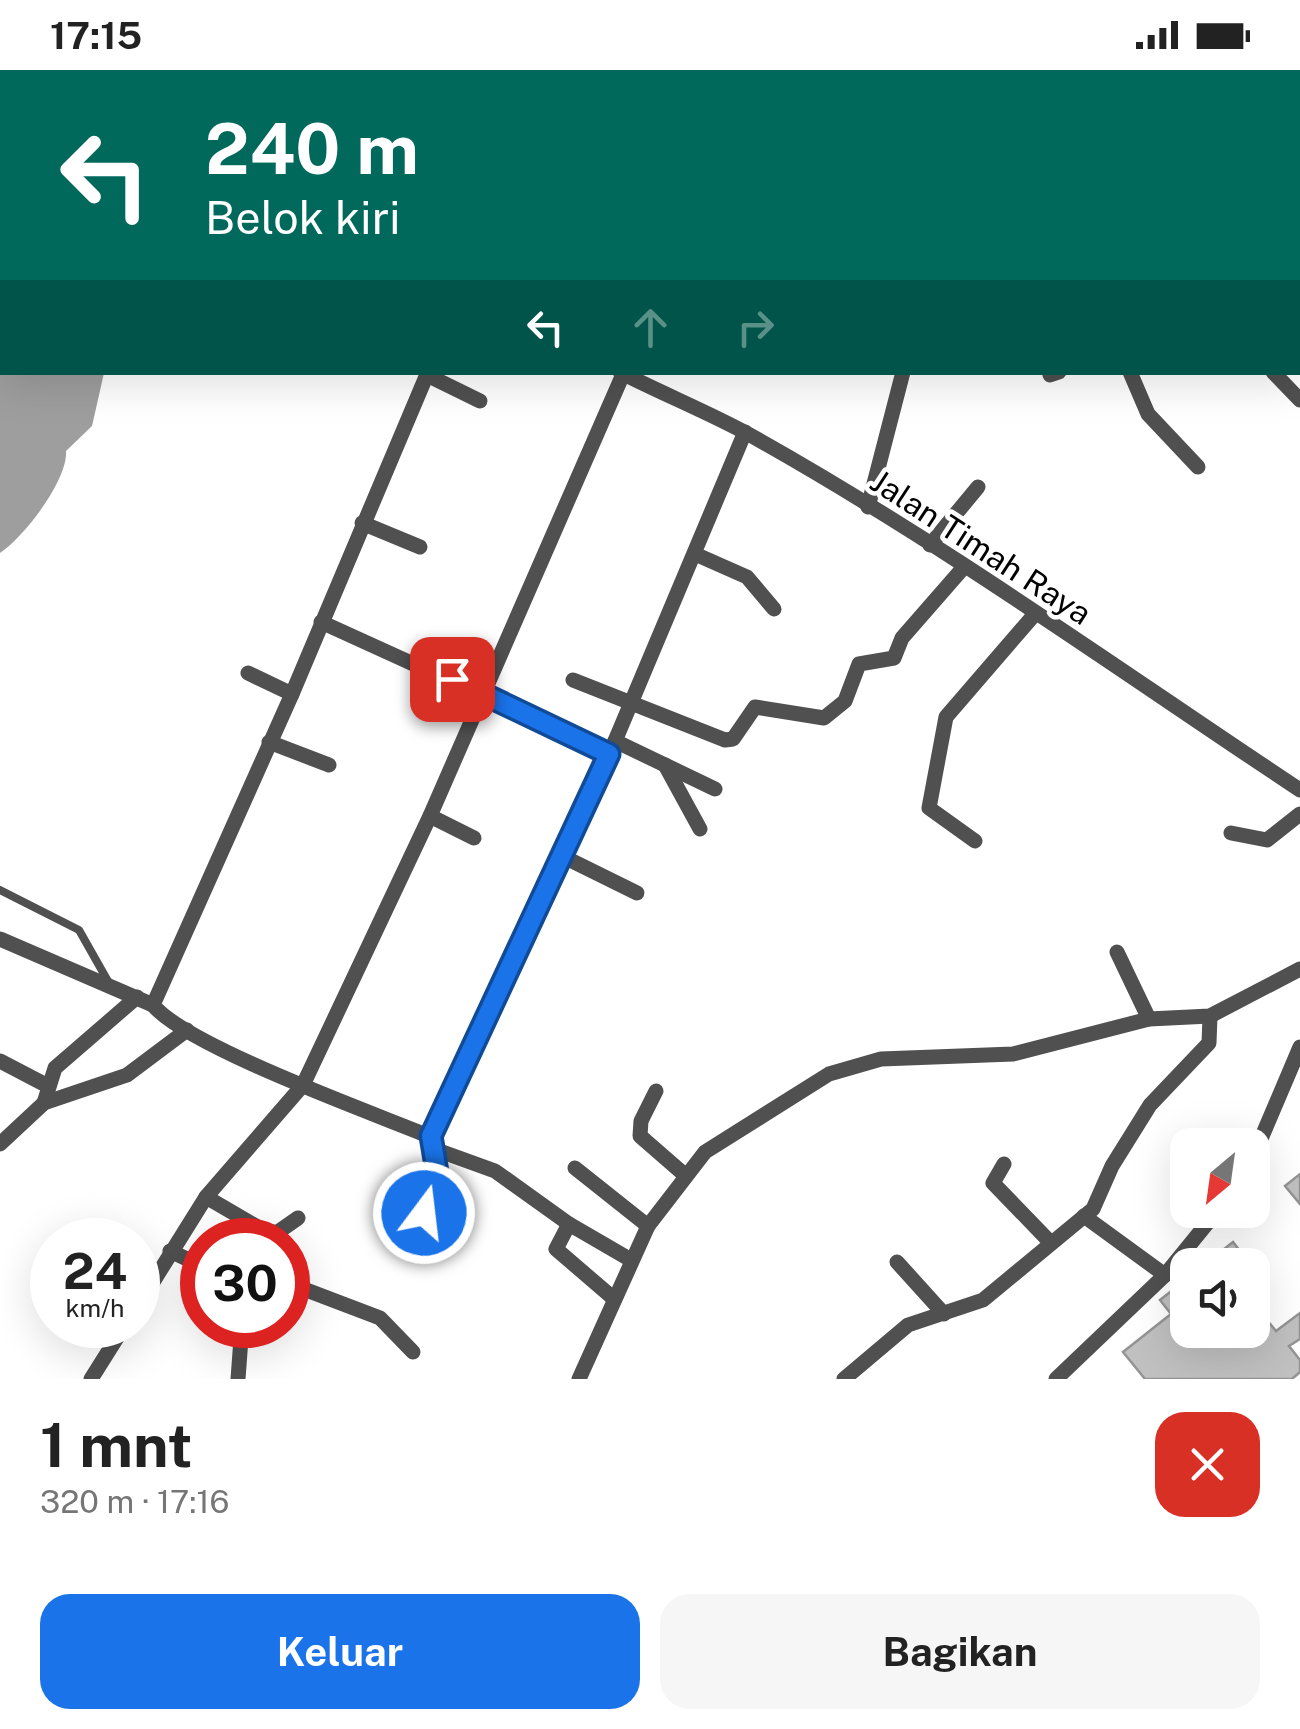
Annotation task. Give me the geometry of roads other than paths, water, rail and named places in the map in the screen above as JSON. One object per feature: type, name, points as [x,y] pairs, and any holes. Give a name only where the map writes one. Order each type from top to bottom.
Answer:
[{"type":"street","points":[[152,1005],[292,694],[428,375]]},
{"type":"street","points":[[430,375],[480,402]]},
{"type":"street","points":[[160,1268],[206,1197],[304,1085],[430,816],[622,375]]},
{"type":"street","name":"Jalan Timah Raya","points":[[627,375],[746,432],[930,544],[1300,790]]},
{"type":"street","points":[[868,507],[902,375]]},
{"type":"street","points":[[1131,375],[1148,414],[1198,467]]},
{"type":"street","points":[[1276,375],[1298,395]]},
{"type":"street","points":[[419,1240],[437,1172],[434,1144],[630,706],[746,432]]},
{"type":"street","points":[[930,544],[978,487]]},
{"type":"street","points":[[362,522],[420,547]]},
{"type":"street","points":[[695,554],[747,577],[774,609]]},
{"type":"street","points":[[573,680],[630,706],[728,740],[754,707],[824,718],[842,706],[859,664],[894,658],[902,638],[964,566]]},
{"type":"street","points":[[974,841],[929,808],[945,721],[1034,615]]},
{"type":"street","points":[[322,622],[715,789]]},
{"type":"street","points":[[248,673],[292,694]]},
{"type":"street","points":[[269,742],[329,764]]},
{"type":"street","points":[[664,765],[700,829]]},
{"type":"street","points":[[1231,834],[1267,840],[1300,814]]},
{"type":"street","points":[[430,816],[474,838]]},
{"type":"street","points":[[562,856],[637,893]]},
{"type":"street","points":[[0,939],[110,983],[188,1030],[495,1171],[569,1224],[631,1260]]},
{"type":"street","points":[[1117,952],[1150,1019]]},
{"type":"street","points":[[578,1379],[648,1226],[686,1176],[718,1141],[829,1074],[880,1059],[1013,1054],[1150,1019],[1210,1016],[1300,969]]},
{"type":"street","points":[[44,1102],[46,1084],[55,1068],[137,997]]},
{"type":"street","points":[[844,1379],[908,1325],[983,1300],[1084,1216],[1150,1105],[1209,1043],[1210,1016]]},
{"type":"street","points":[[0,1144],[44,1102],[126,1074],[188,1030]]},
{"type":"street","points":[[1266,1128],[1300,1047]]},
{"type":"street","points":[[0,1061],[46,1084]]},
{"type":"street","points":[[656,1091],[640,1122],[640,1136],[686,1176]]},
{"type":"street","points":[[1004,1164],[993,1183],[1050,1242]]},
{"type":"street","points":[[575,1168],[648,1226]]},
{"type":"street","points":[[206,1197],[242,1218]]},
{"type":"street","points":[[1084,1216],[1165,1275]]},
{"type":"street","points":[[569,1224],[556,1249],[612,1298]]},
{"type":"street","points":[[1056,1379],[1165,1275],[1203,1228]]},
{"type":"street","points":[[170,1251],[180,1256]]},
{"type":"street","points":[[897,1262],[944,1314]]},
{"type":"street","points":[[310,1291],[380,1318],[413,1352]]},
{"type":"street","points":[[91,1379],[111,1348]]},
{"type":"street","points":[[238,1379],[240,1348]]},
{"type":"lane","points":[[0,890],[79,930],[110,983]]}]
